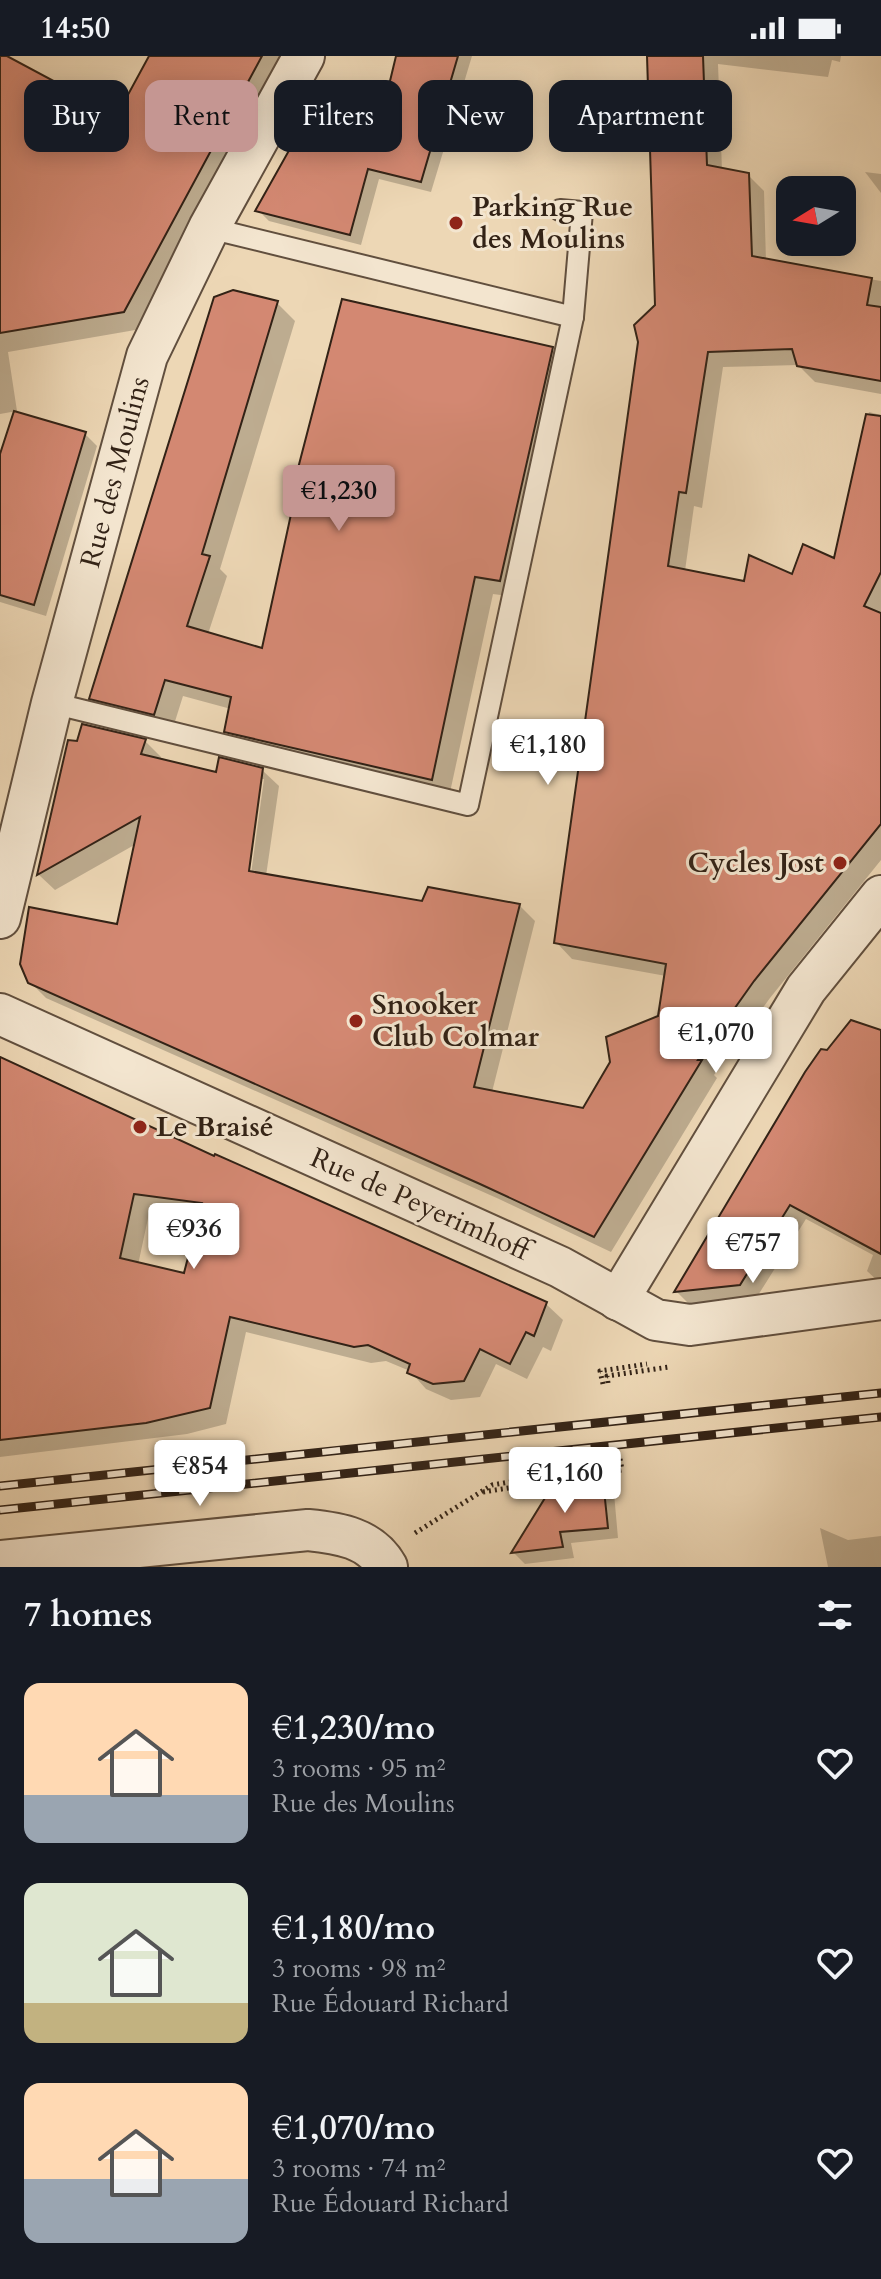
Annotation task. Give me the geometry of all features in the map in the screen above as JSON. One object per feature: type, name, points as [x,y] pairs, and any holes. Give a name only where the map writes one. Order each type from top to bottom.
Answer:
[{"type":"street","name":"Rue des Moulins","points":[[0,918],[52,703],[147,356],[209,228],[304,56]]},
{"type":"street","points":[[618,1300],[806,989],[881,896]]},
{"type":"street","name":"Rue de Peyerimhoff","points":[[0,1014],[560,1267],[656,1320],[690,1325],[881,1299]]},
{"type":"street","points":[[0,1561],[308,1530],[331,1532],[359,1540],[384,1561]]},
{"type":"lane","points":[[52,703],[468,805],[573,317],[582,212],[560,210]]},
{"type":"lane","points":[[209,228],[573,317]]},
{"type":"path","points":[[600,1371],[606,1381]]},
{"type":"path","points":[[384,1561],[482,1492],[622,1470],[618,1460]]},
{"type":"building","points":[[0,56],[7,56],[52,80],[24,80],[24,152],[129,152],[129,93],[149,56],[262,56],[249,80],[145,80],[145,152],[210,152],[124,312],[0,333]]},
{"type":"building","points":[[396,56],[458,56],[451,80],[418,80],[418,152],[430,152],[421,182],[368,169],[350,235],[255,211],[288,152],[402,152],[402,80],[390,80]]},
{"type":"building","points":[[647,56],[703,56],[704,80],[648,80]]},
{"type":"building","points":[[650,152],[707,152],[707,165],[749,173],[752,256],[872,278],[867,305],[881,307],[881,381],[797,366],[792,349],[708,352],[686,493],[679,492],[668,566],[744,581],[749,555],[792,574],[803,544],[834,558],[866,414],[881,416],[881,572],[864,606],[881,613],[881,824],[754,981],[698,1060],[702,1060],[594,1237],[28,983],[20,964],[29,907],[117,924],[140,817],[37,875],[68,740],[77,741],[82,724],[146,739],[141,754],[216,772],[219,757],[263,768],[249,871],[422,901],[428,887],[520,904],[474,1087],[583,1108],[610,1062],[606,1037],[658,1016],[666,964],[554,943],[638,342],[634,325],[655,305]]},
{"type":"building","points":[[233,290],[278,301],[202,554],[210,556],[187,626],[262,648],[293,505],[289,503],[342,299],[553,347],[500,581],[475,577],[432,780],[224,732],[231,697],[165,680],[154,715],[89,699],[214,297]]},
{"type":"building","points":[[14,411],[86,432],[34,605],[0,595],[0,454]]},
{"type":"building","points":[[851,1020],[881,1030],[881,1254],[790,1205],[740,1285],[674,1292],[805,1072],[821,1049],[827,1050]]},
{"type":"building","points":[[0,1057],[214,1156],[547,1302],[534,1336],[526,1332],[510,1364],[480,1349],[464,1381],[433,1384],[407,1373],[410,1364],[368,1345],[354,1347],[230,1317],[210,1408],[146,1423],[0,1440]],"holes":[[[134,1194],[202,1203],[184,1273],[120,1258]]]},
{"type":"building","points":[[603,1480],[608,1528],[560,1532],[563,1547],[511,1553],[553,1485]]},
{"type":"railway","points":[[0,1486],[881,1393]]},
{"type":"railway","points":[[0,1510],[881,1417]]},
{"type":"place","name":"Parking Rue des Moulins","points":[[456,223]]},
{"type":"place","name":"Cycles Jost","points":[[840,863]]},
{"type":"place","name":"Snooker Club Colmar","points":[[356,1021]]},
{"type":"place","name":"Le Braisé","points":[[140,1127]]}]
